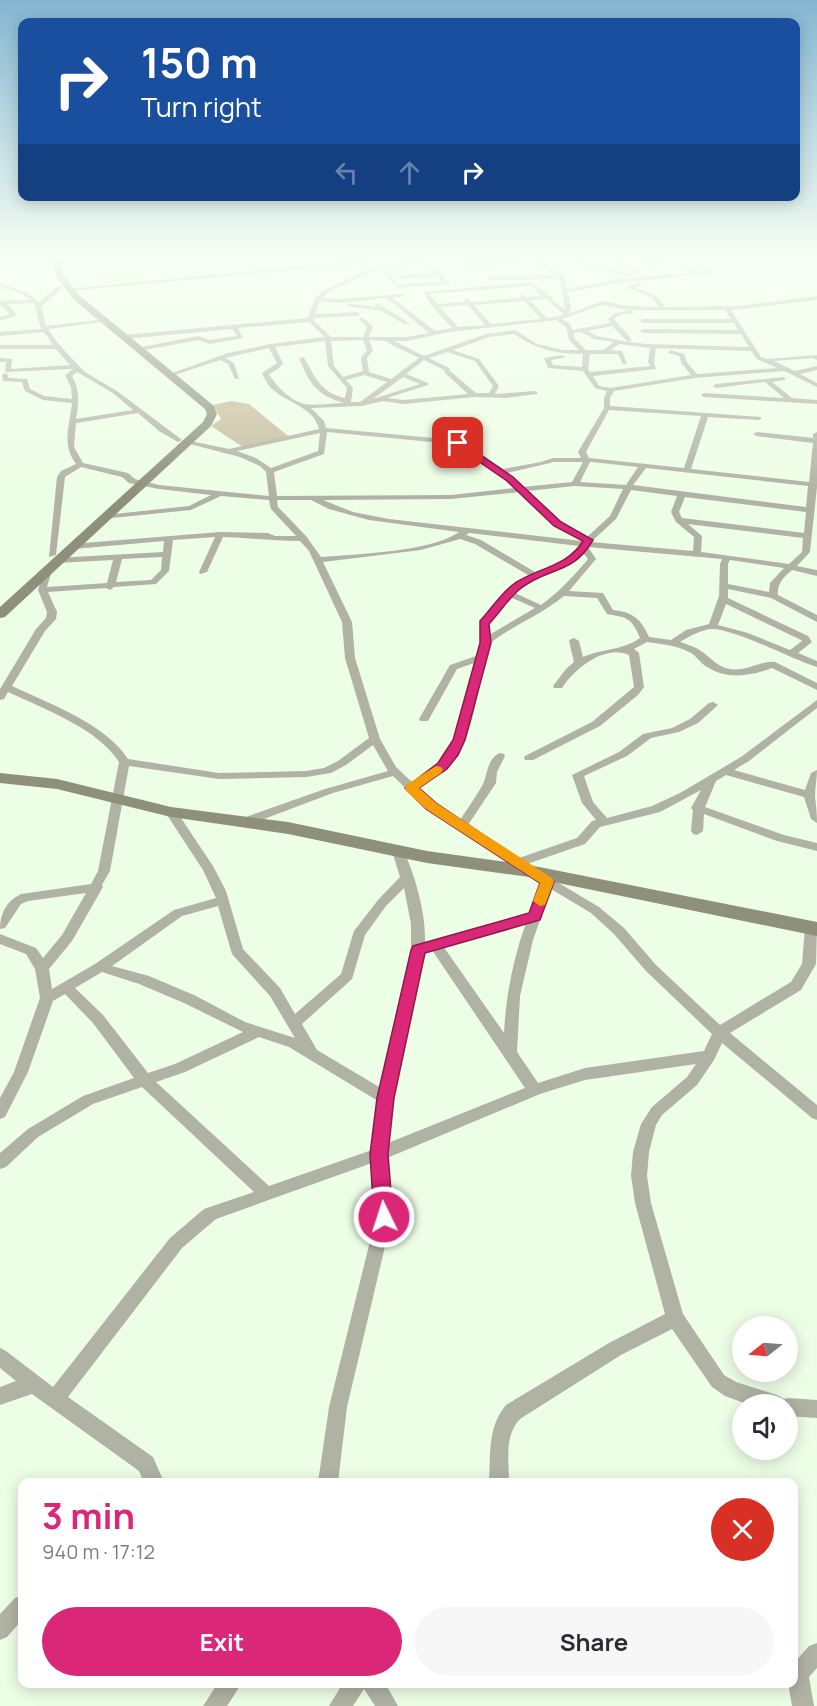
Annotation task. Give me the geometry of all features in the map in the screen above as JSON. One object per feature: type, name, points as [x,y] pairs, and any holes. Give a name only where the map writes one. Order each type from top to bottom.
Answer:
[{"type":"street","points":[[52,338],[76,368],[96,383],[115,392],[155,426],[182,441],[228,452],[261,464],[270,471],[274,507],[303,538],[319,560],[348,628],[350,658],[375,739],[382,754],[396,772],[431,806],[523,867],[595,910],[619,931],[651,968],[719,1033],[817,1114]]},
{"type":"street","points":[[116,338],[200,411],[196,423],[182,441]]},
{"type":"street","points":[[0,614],[137,482],[182,441],[207,424],[212,411],[125,338]]},
{"type":"street","points":[[139,349],[198,338],[210,342],[237,338]]},
{"type":"street","points":[[364,338],[369,350],[364,358],[366,368],[364,373]]},
{"type":"street","points":[[170,375],[271,346],[328,339],[389,340],[409,338]]},
{"type":"street","points":[[424,338],[431,344],[479,362],[496,386],[491,395]]},
{"type":"street","points":[[302,358],[311,378],[321,390],[332,398],[360,405],[423,358],[483,338]]},
{"type":"street","points":[[524,338],[535,345],[567,352],[620,351],[626,366],[641,385]]},
{"type":"street","points":[[572,338],[589,357],[587,371],[597,387],[611,390],[695,376],[783,369]]},
{"type":"street","points":[[595,338],[681,354],[695,376]]},
{"type":"street","points":[[606,351],[617,341],[634,338],[751,346]]},
{"type":"street","points":[[745,338],[759,358],[769,360],[816,356]]},
{"type":"street","points":[[328,339],[329,364],[335,375],[350,388],[347,402]]},
{"type":"street","points":[[389,340],[447,369],[447,372],[474,395]]},
{"type":"street","points":[[270,471],[321,452],[324,430],[315,414],[268,382],[265,373],[276,368],[280,363],[271,346]]},
{"type":"street","points":[[652,348],[751,346]]},
{"type":"street","points":[[0,348],[60,347]]},
{"type":"street","points":[[567,352],[565,357],[547,358],[549,367],[587,371],[626,366],[654,368],[651,362],[652,348]]},
{"type":"street","points":[[222,359],[231,363],[237,378]]},
{"type":"street","points":[[0,360],[10,360],[4,374],[5,380],[25,380],[28,391],[40,397],[74,401]]},
{"type":"street","points":[[769,360],[791,374],[817,385]]},
{"type":"street","points":[[4,374],[76,368]]},
{"type":"street","points":[[76,368],[68,375],[74,387],[71,453],[80,465]]},
{"type":"street","points":[[791,374],[817,368]]},
{"type":"street","points":[[340,379],[364,373],[391,381]]},
{"type":"street","points":[[385,396],[426,384],[402,374]]},
{"type":"street","points":[[716,386],[783,379]]},
{"type":"street","points":[[766,380],[789,399]]},
{"type":"street","points":[[751,381],[773,399]]},
{"type":"street","points":[[575,484],[586,461],[582,452],[607,408],[607,398],[611,390]]},
{"type":"street","points":[[366,402],[383,399],[411,402],[474,395],[535,393]]},
{"type":"street","points":[[704,395],[817,402]]},
{"type":"street","points":[[754,444],[764,399]]},
{"type":"street","points":[[303,406],[347,402]]},
{"type":"street","points":[[607,408],[759,418]]},
{"type":"street","points":[[71,423],[138,411]]},
{"type":"street","points":[[687,470],[705,414]]},
{"type":"street","points":[[228,452],[324,430],[455,442],[501,472],[557,524],[585,544],[592,559],[563,593],[485,643]]},
{"type":"street","points":[[774,596],[771,590],[774,583],[806,552],[815,485],[817,434]]},
{"type":"street","points":[[757,435],[816,441]]},
{"type":"street","points":[[501,472],[538,466],[553,460],[586,461],[644,465],[815,485]]},
{"type":"street","points":[[42,968],[64,944],[104,871],[124,762],[116,747],[81,724],[3,692],[41,629],[51,619],[52,612],[42,590],[53,562],[61,477],[64,473],[80,465],[124,475],[137,482],[218,495],[272,498],[446,498],[575,484],[628,487],[811,510]]},
{"type":"street","points":[[411,788],[442,766],[452,755],[463,728],[485,643],[483,623],[509,593],[534,575],[567,563],[608,524],[628,487],[644,465]]},
{"type":"street","points":[[0,601],[74,546],[137,482]]},
{"type":"street","points":[[682,494],[675,512],[679,520],[698,536],[697,554]]},
{"type":"street","points":[[105,517],[191,508],[218,495]]},
{"type":"street","points":[[312,498],[332,509],[379,521],[464,533],[697,554],[815,572]]},
{"type":"street","points":[[679,520],[807,536]]},
{"type":"street","points":[[319,560],[391,553],[464,533],[534,575]]},
{"type":"street","points":[[74,546],[219,534],[267,536],[273,539],[303,538]]},
{"type":"street","points":[[204,572],[219,534]]},
{"type":"street","points":[[42,590],[110,587],[153,582],[165,571],[169,538]]},
{"type":"street","points":[[53,562],[167,554]]},
{"type":"street","points":[[110,587],[118,557]]},
{"type":"street","points":[[713,626],[726,586],[723,571],[727,558]]},
{"type":"street","points":[[726,586],[774,596],[817,620]]},
{"type":"street","points":[[509,593],[541,609]]},
{"type":"street","points":[[563,593],[600,595],[610,612],[627,614],[635,619],[645,639]]},
{"type":"street","points":[[722,599],[805,638],[807,642],[791,654]]},
{"type":"street","points":[[674,642],[689,632],[713,626],[745,635],[817,664]]},
{"type":"street","points":[[627,650],[645,639],[674,642],[697,653],[711,666],[723,670],[746,673],[772,664],[817,687]]},
{"type":"street","points":[[574,641],[579,662]]},
{"type":"street","points":[[529,758],[596,724],[634,693],[639,687],[634,653],[617,650],[579,662],[568,671],[558,686]]},
{"type":"street","points":[[424,719],[453,667],[480,658]]},
{"type":"street","points":[[523,867],[581,842],[596,824],[656,809],[710,781],[764,746],[817,703]]},
{"type":"street","points":[[604,822],[588,803],[578,776],[623,754],[647,736],[675,730],[694,721],[713,705]]},
{"type":"street","points":[[124,762],[219,776],[306,774],[327,771],[375,739]]},
{"type":"street","points":[[462,826],[490,783],[491,772],[500,756]]},
{"type":"street","points":[[726,771],[808,795]]},
{"type":"street","points":[[247,821],[329,791],[396,772]]},
{"type":"street","points":[[817,773],[808,795],[817,819]]},
{"type":"street","points":[[0,778],[48,782],[171,812],[247,821],[318,833],[398,851],[523,867],[814,928],[809,964],[796,986],[719,1033],[709,1056],[692,1081],[657,1111],[649,1124],[641,1152],[639,1176],[643,1203],[675,1318],[718,1381],[730,1390],[743,1394]]},
{"type":"street","points":[[697,831],[697,808],[707,792],[710,781]]},
{"type":"street","points":[[697,808],[782,838],[817,847]]},
{"type":"street","points":[[171,812],[208,869],[222,901],[237,951],[275,992],[311,1052]]},
{"type":"street","points":[[329,1478],[338,1407],[384,1217],[379,1154],[386,1098],[418,950],[420,928],[418,912],[398,851]]},
{"type":"street","points":[[295,1022],[347,976],[359,934],[382,903],[406,879]]},
{"type":"street","points":[[510,1051],[513,996],[526,940],[547,882]]},
{"type":"street","points":[[0,925],[16,902],[25,897],[97,887]]},
{"type":"street","points":[[47,998],[100,967],[178,913],[222,901]]},
{"type":"street","points":[[418,950],[535,916]]},
{"type":"street","points":[[0,939],[31,951],[42,968],[47,998],[21,1072],[0,1113]]},
{"type":"street","points":[[435,944],[535,1090]]},
{"type":"street","points":[[100,967],[144,980],[189,999],[227,1021],[294,1043],[386,1098]]},
{"type":"street","points":[[66,987],[90,1010],[145,1081],[266,1193]]},
{"type":"street","points":[[0,1162],[33,1133],[88,1100],[180,1068],[257,1032]]},
{"type":"street","points":[[55,1399],[176,1244],[210,1214],[379,1154],[535,1090],[585,1074],[709,1056]]},
{"type":"street","points":[[499,1478],[499,1431],[503,1420],[615,1349],[675,1318]]},
{"type":"street","points":[[0,1357],[146,1464],[152,1478]]},
{"type":"street","points":[[0,1396],[34,1384]]},
{"type":"street","points":[[798,1408],[817,1409]]},
{"type":"street","points":[[0,1630],[18,1610]]},
{"type":"street","points":[[798,1672],[817,1654]]},
{"type":"street","points":[[798,1679],[803,1706]]},
{"type":"street","points":[[214,1706],[227,1688]]},
{"type":"street","points":[[340,1706],[353,1688]]},
{"type":"street","points":[[377,1688],[387,1706]]},
{"type":"shaded area","points":[[231,401],[249,404],[288,436],[243,447],[211,426],[221,419],[213,405]]},
{"type":"slow traffic","points":[[436,770],[411,788],[431,806],[547,882],[540,901]]},
{"type":"route","points":[[384,1217],[379,1154],[386,1098],[418,950],[535,916],[547,882],[431,806],[411,788],[442,766],[452,755],[459,740],[485,643],[483,623],[516,587],[534,575],[567,563],[580,554],[588,540],[568,532],[557,524],[510,479],[458,443]]}]
